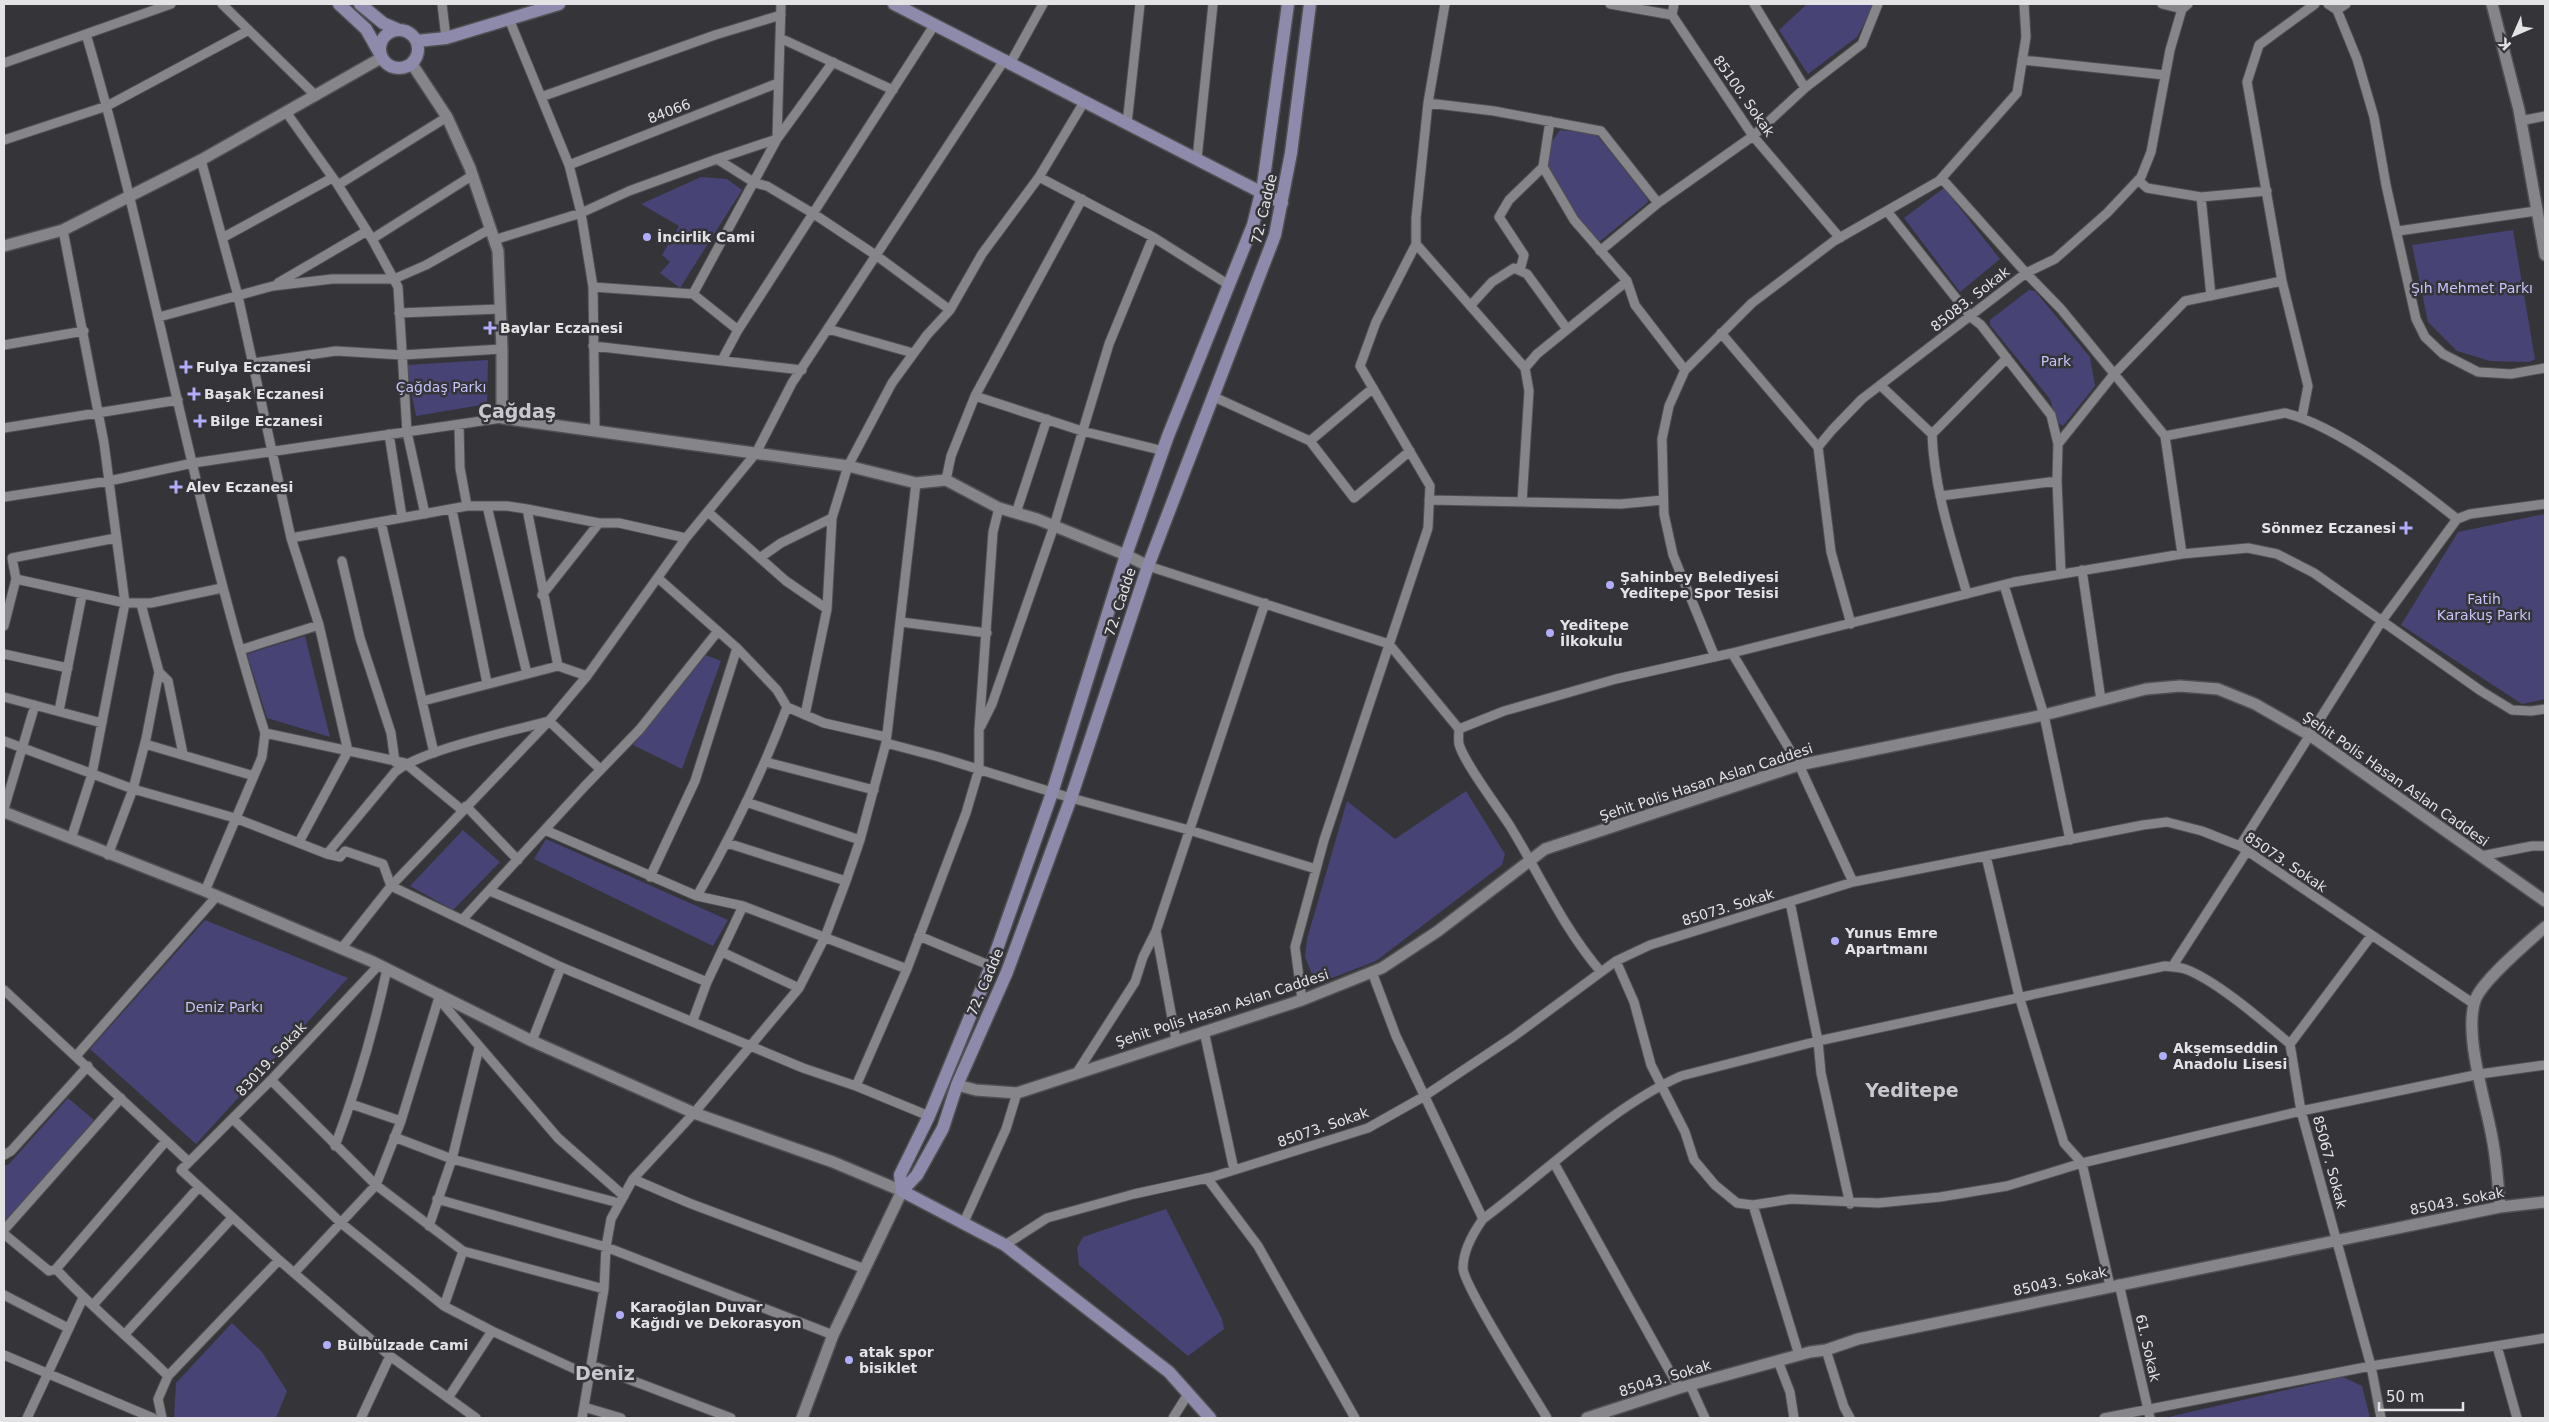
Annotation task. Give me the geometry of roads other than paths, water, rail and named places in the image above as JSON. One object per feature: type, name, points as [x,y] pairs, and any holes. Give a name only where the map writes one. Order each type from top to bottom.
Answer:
[{"type":"main road","points":[[339,4],[366,29],[380,55],[393,68],[404,68],[412,64],[418,52],[417,42],[410,33],[383,23],[360,4]]},
{"type":"main road","points":[[417,42],[446,38],[559,4]]},
{"type":"main road","points":[[894,4],[1008,60],[1084,102],[1282,203]]},
{"type":"main road","points":[[1210,1418],[1169,1372],[1005,1245],[902,1191],[900,1175],[929,1116],[991,966],[1052,792],[1126,554],[1164,451],[1253,225],[1262,192],[1285,37],[1288,4]]},
{"type":"main road","name":"72. Cadde","points":[[902,1191],[916,1174],[943,1128],[957,1085],[1007,972],[1071,798],[1148,566],[1275,235],[1291,153],[1310,4]]},
{"type":"main road","points":[[380,55],[384,36],[399,30]]},
{"type":"street","points":[[4,63],[171,4]]},
{"type":"street","points":[[222,4],[316,96]]},
{"type":"street","points":[[442,4],[446,38]]},
{"type":"street","points":[[777,139],[781,4]]},
{"type":"street","points":[[341,949],[391,886],[549,721],[587,676],[686,538],[756,453],[792,383],[1008,60],[1043,4]]},
{"type":"street","points":[[1127,124],[1140,4]]},
{"type":"street","points":[[1197,160],[1213,4]]},
{"type":"street","points":[[1302,1000],[1295,947],[1316,869],[1428,528],[1430,486],[1360,366],[1376,322],[1416,244],[1416,218],[1428,103],[1444,4]]},
{"type":"street","points":[[1610,4],[1672,15],[1674,4]]},
{"type":"street","points":[[1754,4],[1805,88]]},
{"type":"street","points":[[1600,251],[1658,203],[1753,136],[1805,88],[1862,44],[1878,4]]},
{"type":"street","points":[[1715,657],[1673,555],[1663,500],[1662,439],[1669,406],[1685,370],[1752,303],[1840,238],[1939,181],[2017,93],[2026,37],[2024,4]]},
{"type":"street","points":[[2162,4],[2185,6]]},
{"type":"street","points":[[2302,417],[2308,386],[2282,281],[2247,82],[2259,45],[2315,4]]},
{"type":"street","points":[[2328,4],[2337,10],[2357,60],[2374,117],[2386,185],[2398,231],[2416,319],[2425,337],[2443,354],[2478,372],[2511,374],[2545,368]]},
{"type":"street","points":[[2337,10],[2346,4]]},
{"type":"street","points":[[2492,4],[2505,50],[2545,249]]},
{"type":"street","name":"85083. Sokak","points":[[1818,447],[1862,399],[2026,273],[2055,259],[2107,213],[2138,180],[2151,152],[2165,75],[2185,6]]},
{"type":"street","points":[[541,96],[715,35],[781,15]]},
{"type":"street","name":"85100. Sokak","points":[[1672,15],[1753,136],[1840,238]]},
{"type":"street","points":[[509,19],[569,165],[581,213],[593,287],[594,430]]},
{"type":"street","points":[[722,360],[738,330],[935,24]]},
{"type":"street","points":[[4,140],[107,106],[249,30]]},
{"type":"street","points":[[86,34],[130,195],[222,588],[264,733],[262,758],[205,891]]},
{"type":"street","points":[[780,38],[893,90]]},
{"type":"street","points":[[4,246],[63,230],[201,160],[316,96],[380,55]]},
{"type":"street","points":[[2022,60],[2165,75]]},
{"type":"street","points":[[693,294],[755,183],[777,139],[833,62]]},
{"type":"street","points":[[412,64],[447,116],[473,175],[498,251],[502,350],[502,418]]},
{"type":"street","name":"84066","points":[[569,165],[778,83]]},
{"type":"street","points":[[805,715],[827,609],[832,518],[848,466],[892,383],[913,353],[950,310],[982,254],[1039,176],[1084,102]]},
{"type":"street","points":[[1428,103],[1550,121],[1601,131],[1658,203]]},
{"type":"street","points":[[286,112],[370,235],[398,287],[408,432],[425,514]]},
{"type":"street","points":[[224,237],[335,182],[447,116]]},
{"type":"street","points":[[2520,121],[2545,116]]},
{"type":"street","points":[[1520,270],[1524,256],[1499,217],[1509,200],[1543,168],[1550,121]]},
{"type":"street","points":[[159,317],[273,286],[332,279],[394,279],[492,235],[581,213],[629,191],[777,139]]},
{"type":"street","points":[[717,159],[755,183],[767,186],[814,214],[877,256],[950,310]]},
{"type":"street","points":[[201,160],[224,237],[291,538],[319,625],[348,751],[299,842]]},
{"type":"street","points":[[1543,168],[1556,185],[1574,220],[1627,280],[1636,305],[1685,370]]},
{"type":"street","points":[[273,286],[370,235],[473,175]]},
{"type":"street","points":[[1039,176],[1153,237],[1229,286]]},
{"type":"street","points":[[2138,180],[2147,188],[2201,197],[2267,191]]},
{"type":"street","points":[[1939,181],[1944,181],[2026,273],[2061,309],[2165,436],[2182,554]]},
{"type":"street","points":[[2201,197],[2211,296]]},
{"type":"street","points":[[946,480],[951,456],[976,396],[1082,199]]},
{"type":"street","points":[[1887,211],[1970,316],[1982,325],[2051,415],[2058,444],[2056,481],[2061,574]]},
{"type":"street","points":[[2398,231],[2536,211]]},
{"type":"street","points":[[63,230],[84,331],[109,481],[125,604],[92,774],[71,839]]},
{"type":"street","points":[[979,730],[992,704],[1054,526],[1109,344],[1153,237]]},
{"type":"street","points":[[1416,244],[1525,368],[1528,391],[1522,502]]},
{"type":"street","points":[[1470,306],[1492,282],[1514,268],[1527,274],[1568,329]]},
{"type":"street","points":[[1525,368],[1537,354],[1627,280]]},
{"type":"street","points":[[2058,444],[2114,374],[2185,301],[2282,281]]},
{"type":"street","points":[[593,287],[693,294],[738,330]]},
{"type":"street","points":[[399,312],[500,309]]},
{"type":"street","points":[[828,329],[913,353]]},
{"type":"street","points":[[4,345],[84,331]]},
{"type":"street","points":[[1721,334],[1818,447],[1831,552],[1850,624]]},
{"type":"street","points":[[594,346],[802,370]]},
{"type":"street","points":[[252,363],[336,351],[402,355],[502,350]]},
{"type":"street","points":[[1932,434],[2007,358]]},
{"type":"street","points":[[1880,385],[1932,434],[1933,461],[1940,496],[1967,594]]},
{"type":"street","points":[[1310,441],[1373,388]]},
{"type":"street","points":[[976,396],[1082,431],[1164,451]]},
{"type":"street","points":[[1212,396],[1310,441],[1354,498],[1410,451]]},
{"type":"street","points":[[4,428],[178,400]]},
{"type":"street","points":[[2165,436],[2284,413],[2302,417],[2358,448],[2457,519]]},
{"type":"street","points":[[4,497],[109,481],[193,463],[502,418],[848,466],[916,483],[946,480],[999,508],[1054,526],[1126,554],[1148,566],[1389,644],[1459,729],[1459,744],[1468,762],[1531,859],[1555,907],[1586,955],[1601,972]]},
{"type":"street","points":[[1016,513],[1047,419]]},
{"type":"street","points":[[459,425],[460,468],[467,506]]},
{"type":"street","points":[[389,434],[402,517]]},
{"type":"street","points":[[1940,496],[2056,481]]},
{"type":"street","points":[[582,1418],[604,1289],[606,1247],[611,1220],[634,1179],[752,1046],[799,988],[825,937],[846,881],[860,840],[886,740],[916,483]]},
{"type":"street","points":[[1429,500],[1621,504],[1663,500]]},
{"type":"street","points":[[2172,967],[2381,622],[2457,519],[2470,514],[2545,504]]},
{"type":"street","points":[[291,538],[467,506],[507,506],[598,523],[619,523],[686,538]]},
{"type":"street","points":[[487,506],[527,674]]},
{"type":"street","points":[[856,1086],[907,969],[966,813],[979,769],[979,730],[993,532],[999,508]]},
{"type":"street","points":[[527,509],[542,595],[558,666]]},
{"type":"street","points":[[452,510],[487,683]]},
{"type":"street","points":[[708,512],[786,581],[827,609]]},
{"type":"street","points":[[761,557],[781,544],[832,518]]},
{"type":"street","points":[[380,522],[434,753]]},
{"type":"street","points":[[542,595],[598,523]]},
{"type":"street","points":[[4,626],[15,575],[12,558],[116,538]]},
{"type":"street","points":[[1459,729],[1504,711],[1607,681],[1732,653],[2004,585],[2182,554],[2248,548],[2277,554],[2314,572],[2381,622],[2481,692],[2512,710],[2531,711],[2545,709]]},
{"type":"street","points":[[342,561],[360,638],[400,763]]},
{"type":"street","points":[[4,570],[82,595],[125,604],[142,604],[222,588]]},
{"type":"street","points":[[2082,570],[2101,700]]},
{"type":"street","points":[[658,578],[737,648],[777,690],[787,707],[805,715],[824,723],[886,740],[1071,798],[1189,830],[1316,869]]},
{"type":"street","points":[[2004,585],[2044,714],[2070,840]]},
{"type":"street","points":[[59,712],[82,595]]},
{"type":"street","points":[[1076,1074],[1135,982],[1143,957],[1156,931],[1265,603]]},
{"type":"street","points":[[108,855],[133,789],[145,744],[159,672],[142,604]]},
{"type":"street","points":[[901,622],[987,633]]},
{"type":"street","points":[[240,650],[319,625]]},
{"type":"street","points":[[462,920],[600,769],[640,729],[718,631]]},
{"type":"street","points":[[650,877],[695,781],[737,648]]},
{"type":"street","points":[[1732,653],[1799,765],[1853,882]]},
{"type":"street","points":[[4,654],[68,668]]},
{"type":"street","points":[[423,701],[558,666],[587,676]]},
{"type":"street","points":[[159,672],[168,681],[183,754]]},
{"type":"street","name":"Şehit Polis Hasan Aslan Caddesi","points":[[957,1085],[976,1090],[1017,1093],[1302,1000],[1372,972],[1438,932],[1545,849],[1799,765],[2044,714],[2146,689],[2180,686],[2218,689],[2254,704],[2311,736],[2545,901]]},
{"type":"street","points":[[4,696],[102,723]]},
{"type":"street","points":[[4,808],[35,705]]},
{"type":"street","points":[[697,896],[727,843],[766,762],[787,707]]},
{"type":"street","points":[[327,854],[395,772],[400,763],[549,721]]},
{"type":"street","points":[[549,721],[600,769]]},
{"type":"street","points":[[264,733],[400,763],[464,808],[518,860]]},
{"type":"street","points":[[4,741],[133,789],[235,818],[327,854],[340,857],[345,851],[383,864],[391,886],[561,967],[693,1020],[803,1068],[856,1086],[929,1116]]},
{"type":"street","points":[[145,744],[254,776]]},
{"type":"street","points":[[766,762],[874,790]]},
{"type":"street","points":[[746,802],[860,840]]},
{"type":"street","points":[[4,812],[108,855],[205,891],[383,967],[532,1041],[694,1113],[833,1162],[902,1191],[833,1335],[802,1418]]},
{"type":"street","name":"85073. Sokak","points":[[1005,1245],[1047,1218],[1134,1194],[1207,1178],[1368,1128],[1424,1097],[1513,1036],[1616,961],[1650,945],[1853,882],[2143,825],[2167,822],[2202,831],[2244,848],[2371,936],[2474,1004]]},
{"type":"street","points":[[545,830],[697,896],[744,906],[907,969]]},
{"type":"street","points":[[727,843],[846,881]]},
{"type":"street","points":[[2481,856],[2532,846],[2545,846]]},
{"type":"street","points":[[1986,856],[2019,996],[2064,1143],[2082,1163]]},
{"type":"street","points":[[490,891],[707,982]]},
{"type":"street","points":[[76,1056],[216,897]]},
{"type":"street","points":[[1790,902],[1818,1041],[1821,1073],[1850,1204]]},
{"type":"street","points":[[693,1020],[707,982],[744,906]]},
{"type":"street","points":[[2500,1207],[2494,1144],[2472,1035],[2472,1012],[2477,995],[2502,967],[2545,927]]},
{"type":"street","points":[[1156,931],[1176,1040]]},
{"type":"street","points":[[919,936],[991,966]]},
{"type":"street","points":[[1547,1418],[1474,1295],[1462,1270],[1472,1235],[1483,1219],[1597,1129],[1661,1085],[1681,1076],[1818,1041],[2019,996],[2165,966],[2183,968],[2202,978],[2260,1019],[2290,1044],[2371,936]]},
{"type":"street","points":[[722,952],[799,988]]},
{"type":"street","points":[[1616,961],[1634,1002],[1651,1065],[1685,1132],[1694,1160],[1715,1185],[1738,1203],[1753,1205],[1791,1200],[1850,1204],[1940,1197],[2007,1186],[2082,1163],[2301,1111],[2480,1074],[2545,1065]]},
{"type":"street","points":[[335,1146],[351,1104],[374,1029],[383,967]]},
{"type":"street","name":"83019. Sokak","points":[[199,1187],[181,1170],[383,967]]},
{"type":"street","points":[[532,1041],[561,967]]},
{"type":"street","points":[[1372,972],[1396,1036],[1483,1219]]},
{"type":"street","points":[[4,990],[88,1066],[188,1162]]},
{"type":"street","points":[[439,996],[479,1048],[558,1138],[622,1199]]},
{"type":"street","points":[[294,1273],[376,1185],[401,1121],[439,996]]},
{"type":"street","points":[[1204,1031],[1234,1170]]},
{"type":"street","name":"85067. Sokak","points":[[2290,1044],[2301,1111],[2371,1366],[2381,1418]]},
{"type":"street","points":[[429,1226],[452,1160],[479,1048]]},
{"type":"street","points":[[4,1145],[7,1153],[88,1066]]},
{"type":"street","points":[[271,1080],[376,1185],[463,1252],[604,1289]]},
{"type":"street","points":[[964,1222],[1006,1129],[1017,1093]]},
{"type":"street","points":[[121,1098],[4,1232],[49,1270],[56,1270],[83,1298],[125,1334],[168,1376]]},
{"type":"street","points":[[351,1104],[401,1121]]},
{"type":"street","points":[[233,1119],[341,1223],[444,1306],[492,1331],[590,1376]]},
{"type":"street","points":[[394,1137],[452,1160],[622,1199]]},
{"type":"street","points":[[56,1270],[166,1140]]},
{"type":"street","points":[[1554,1163],[1684,1386],[1705,1418]]},
{"type":"street","name":"61. Sokak","points":[[2082,1163],[2149,1414]]},
{"type":"street","points":[[1207,1178],[1258,1246],[1355,1418]]},
{"type":"street","points":[[634,1179],[689,1204],[865,1268]]},
{"type":"street","points":[[93,1305],[199,1187],[279,1260],[390,1356],[476,1418]]},
{"type":"street","points":[[438,1199],[606,1247],[833,1335]]},
{"type":"street","name":"85043. Sokak","points":[[1587,1418],[1684,1386],[1799,1355],[1826,1350],[1858,1339],[2500,1207],[2545,1202]]},
{"type":"street","points":[[1753,1205],[1799,1355]]},
{"type":"street","points":[[125,1334],[232,1218]]},
{"type":"street","points":[[444,1306],[463,1252]]},
{"type":"street","points":[[162,1418],[158,1399],[168,1376],[279,1260]]},
{"type":"street","points":[[4,1295],[68,1328]]},
{"type":"street","points":[[27,1418],[83,1298]]},
{"type":"street","points":[[448,1398],[492,1331]]},
{"type":"street","points":[[2104,1418],[2149,1414],[2371,1366],[2545,1338]]},
{"type":"street","points":[[2496,1346],[2517,1418]]},
{"type":"street","points":[[1826,1350],[1844,1407],[1850,1418]]},
{"type":"street","points":[[4,1355],[153,1418]]},
{"type":"street","points":[[361,1418],[390,1356]]},
{"type":"street","points":[[1778,1361],[1790,1392],[1794,1418]]},
{"type":"street","points":[[591,1365],[715,1415],[731,1418]]},
{"type":"street","points":[[1173,1418],[1188,1394]]},
{"type":"street","points":[[584,1407],[621,1418]]},
{"type":"place","name":"İncirlik Cami","points":[[647,237]]},
{"type":"place","name":"Baylar Eczanesi","points":[[490,328]]},
{"type":"place","name":"Fulya Eczanesi","points":[[186,367]]},
{"type":"place","name":"Başak Eczanesi","points":[[194,394]]},
{"type":"place","name":"Bilge Eczanesi","points":[[200,421]]},
{"type":"place","name":"Alev Eczanesi","points":[[176,487]]},
{"type":"place","name":"Sönmez Eczanesi","points":[[2406,528]]},
{"type":"place","name":"Şahinbey Belediyesi Yeditepe Spor Tesisi","points":[[1610,585]]},
{"type":"place","name":"Yeditepe İlkokulu","points":[[1550,633]]},
{"type":"place","name":"Yunus Emre Apartmanı","points":[[1835,941]]},
{"type":"place","name":"Akşemseddin Anadolu Lisesi","points":[[2163,1056]]},
{"type":"place","name":"Karaoğlan Duvar Kağıdı ve Dekorasyon","points":[[620,1315]]},
{"type":"place","name":"Bülbülzade Cami","points":[[327,1345]]},
{"type":"place","name":"atak spor bisiklet","points":[[849,1360]]},
{"type":"district","name":"Çağdaş","points":[[517,411]]},
{"type":"district","name":"Yeditepe","points":[[1912,1090]]},
{"type":"district","name":"Deniz","points":[[605,1373]]},
{"type":"park label","name":"Şıh Mehmet Parkı","points":[[2472,288]]},
{"type":"park label","name":"Park","points":[[2056,361]]},
{"type":"park label","name":"Çağdaş Parkı","points":[[441,387]]},
{"type":"park label","name":"Fatih Karakuş Parkı","points":[[2484,608]]},
{"type":"park label","name":"Deniz Parkı","points":[[224,1007]]}]
